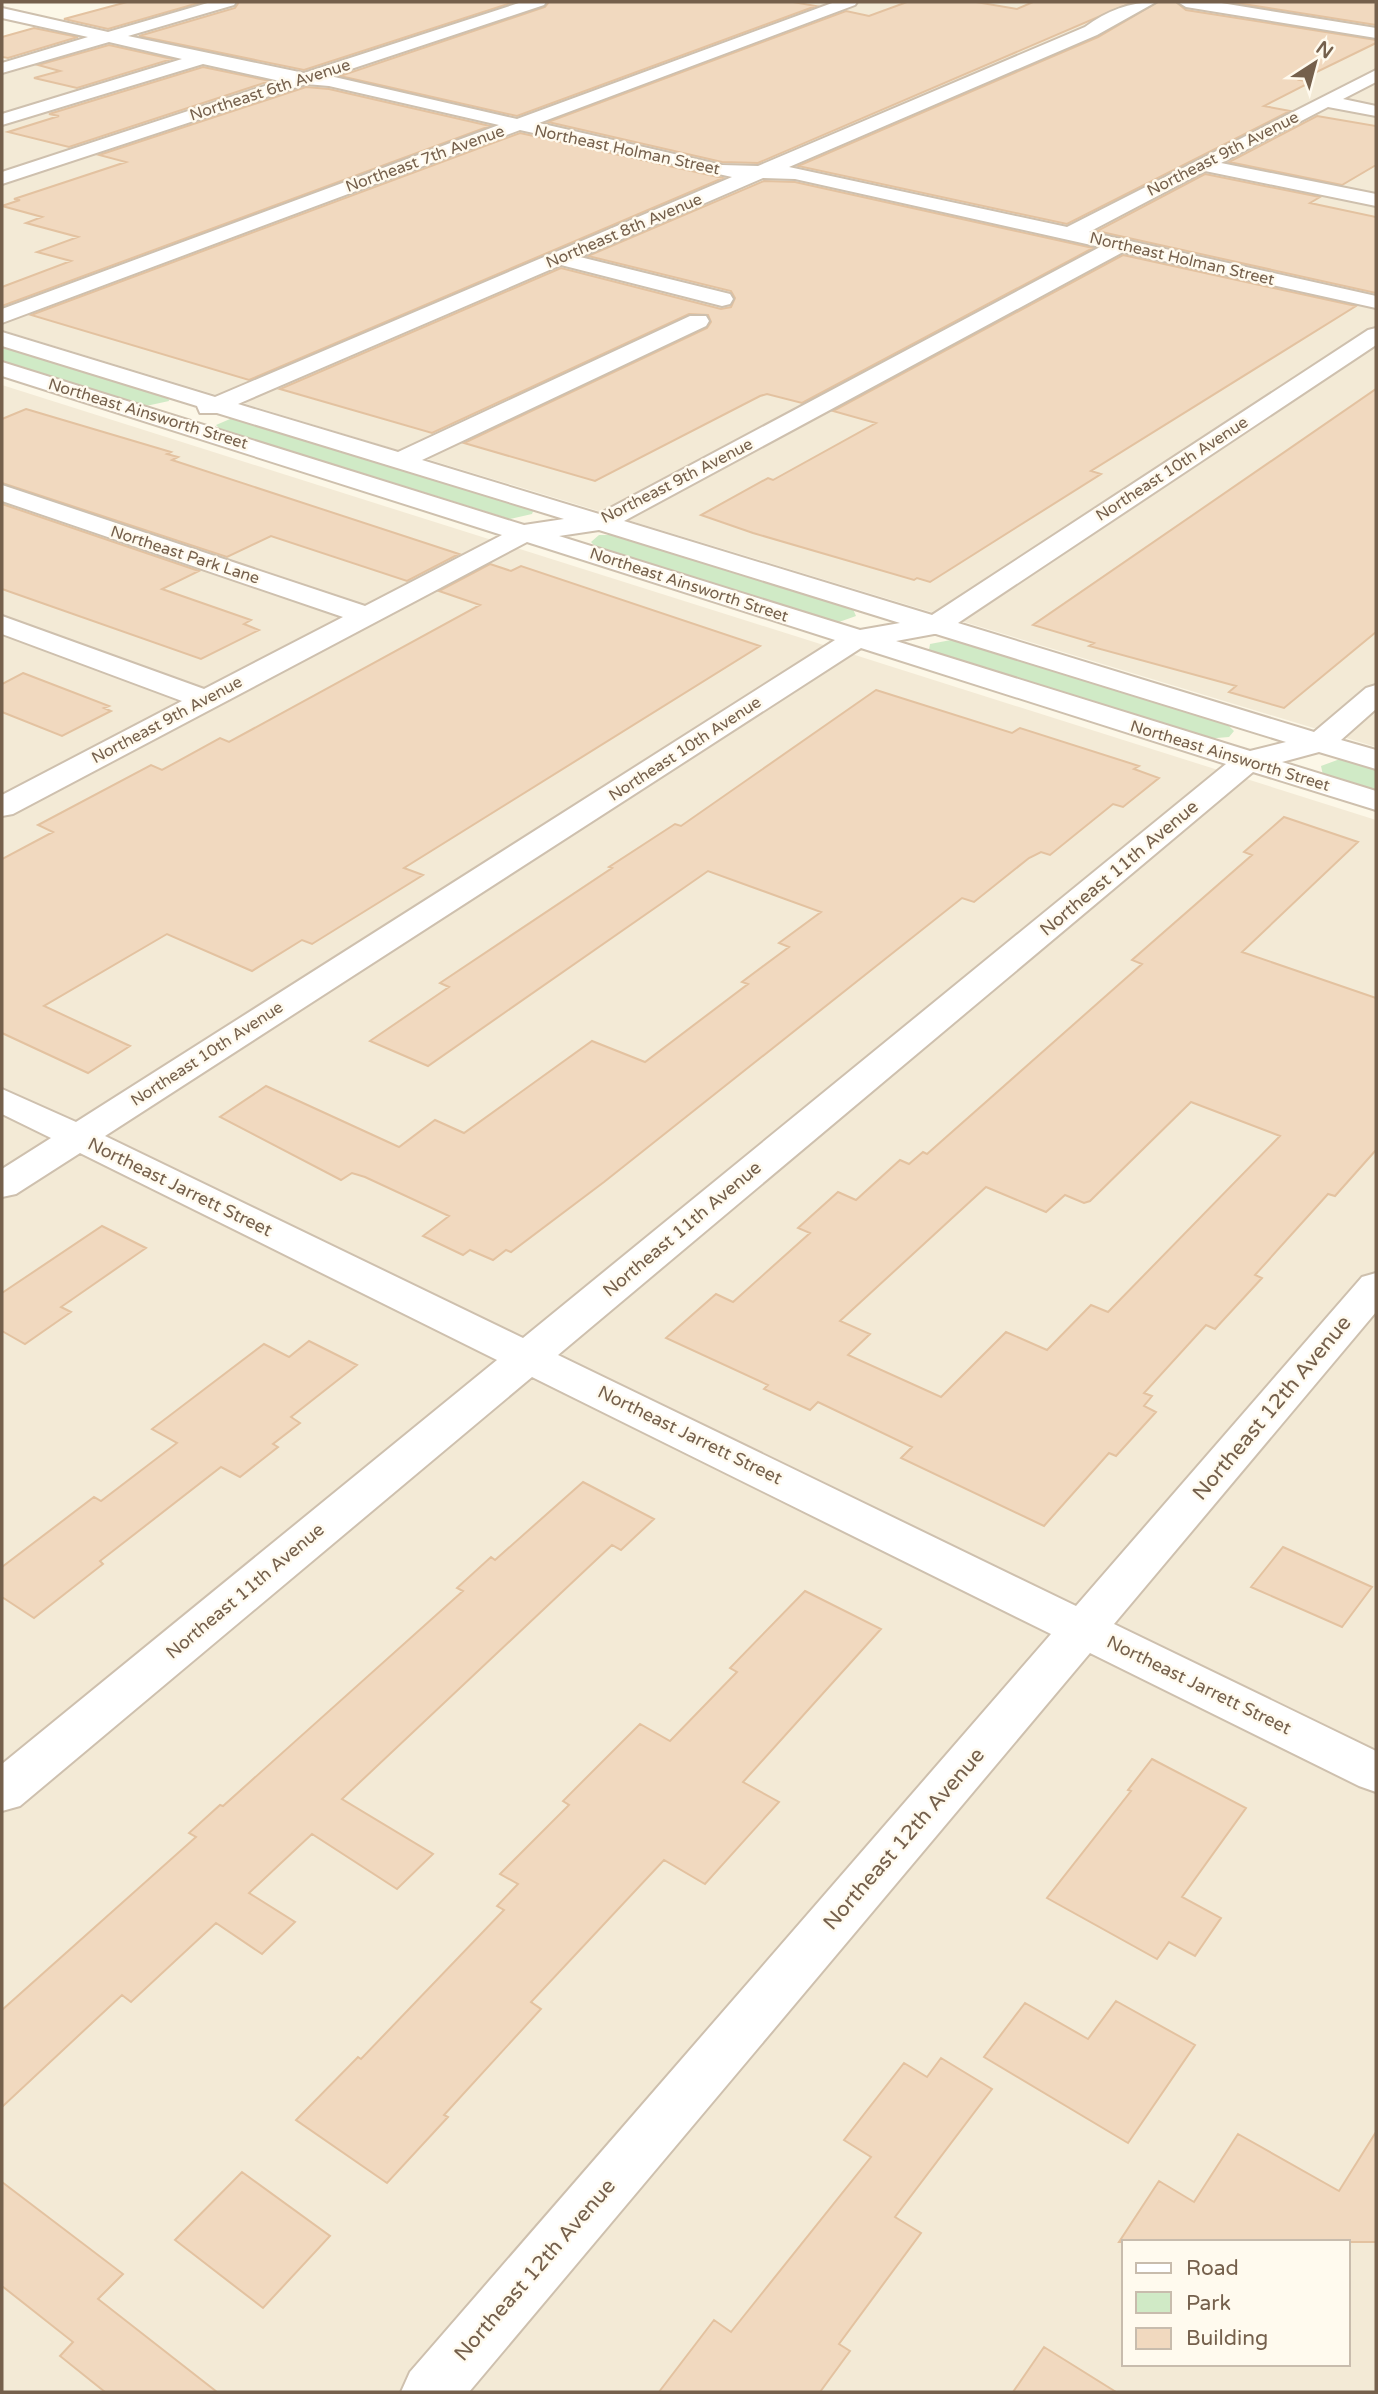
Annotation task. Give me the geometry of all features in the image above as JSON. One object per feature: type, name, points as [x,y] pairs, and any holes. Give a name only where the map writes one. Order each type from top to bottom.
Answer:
[{"type":"street","points":[[2,68],[228,2]]},
{"type":"street","name":"Northeast 6th Avenue","points":[[2,178],[538,2]]},
{"type":"street","name":"Northeast 7th Avenue","points":[[2,316],[849,2]]},
{"type":"street","name":"Northeast 8th Avenue","points":[[174,422],[1091,32],[1107,20],[1148,2]]},
{"type":"street","points":[[1186,2],[1376,33]]},
{"type":"street","points":[[2,23],[64,10]]},
{"type":"street","name":"Northeast Holman Street","points":[[2,13],[202,58],[329,81],[722,171],[787,172],[1376,302]]},
{"type":"street","points":[[2,120],[202,58]]},
{"type":"street","name":"Northeast 9th Avenue","points":[[1069,234],[1376,75]]},
{"type":"street","points":[[1326,101],[1376,111]]},
{"type":"street","points":[[26,149],[61,158]]},
{"type":"street","points":[[1202,165],[1376,200]]},
{"type":"street","name":"Northeast 9th Avenue","points":[[2,807],[527,532],[603,522],[1120,245]]},
{"type":"street","points":[[559,258],[722,299]]},
{"type":"street","points":[[402,460],[698,321]]},
{"type":"street","name":"Northeast 10th Avenue","points":[[2,1186],[856,639],[934,626],[1376,335]]},
{"type":"street","name":"Northeast Ainsworth Street","points":[[2,339],[1376,761]]},
{"type":"street","name":"Northeast Ainsworth Street","points":[[2,369],[1376,801]]},
{"type":"street","points":[[2,396],[40,380]]},
{"type":"street","name":"Northeast Park Lane","points":[[2,494],[367,616]]},
{"type":"street","points":[[2,624],[206,700]]},
{"type":"street","name":"Northeast 11th Avenue","points":[[2,1792],[1248,761],[1319,743],[1376,694]]},
{"type":"street","name":"Northeast Jarrett Street","points":[[2,1100],[1376,1773]]},
{"type":"street","name":"Northeast 12th Avenue","points":[[431,2392],[1376,1286]]},
{"type":"shaded area","points":[[251,2],[1376,2],[1376,747],[2,330],[2,75]]},
{"type":"shaded area","points":[[2,385],[1376,820],[1376,2392],[2,2392]]},
{"type":"green space","points":[[2,345],[168,396],[169,401],[146,406],[2,361]]},
{"type":"green space","points":[[230,419],[243,419],[534,509],[532,514],[510,519],[220,429],[216,425]]},
{"type":"green space","points":[[599,535],[618,535],[852,607],[856,616],[839,622],[828,620],[596,547],[591,542]]},
{"type":"green space","points":[[951,640],[1227,724],[1234,731],[1229,737],[1204,739],[933,655],[929,650],[930,644]]},
{"type":"green space","points":[[1340,759],[1376,770],[1376,791],[1323,775],[1321,766]]},
{"type":"building","points":[[127,2],[202,2],[108,29],[64,19]]},
{"type":"building","points":[[239,2],[514,2],[304,70],[139,36],[235,8]]},
{"type":"building","points":[[549,2],[793,2],[816,6],[517,116],[340,76],[545,7]]},
{"type":"building","points":[[907,2],[976,2],[1017,9],[1033,2],[1133,2],[758,163],[722,162],[548,122],[846,11],[869,16]]},
{"type":"building","points":[[1158,2],[1176,2],[1186,10],[1376,40],[1376,43],[1300,80],[1311,82],[1264,106],[1290,111],[1067,224],[798,166],[1098,37]]},
{"type":"building","points":[[1230,2],[1376,2],[1376,25]]},
{"type":"building","points":[[34,28],[78,37],[8,58],[2,57],[2,37]]},
{"type":"building","points":[[109,45],[172,59],[77,88],[34,78],[60,71],[38,65]]},
{"type":"building","points":[[203,67],[270,81],[69,147],[8,132],[59,116],[49,114]]},
{"type":"building","points":[[306,87],[329,89],[490,126],[2,306],[2,287],[71,261],[37,252],[78,237],[26,223],[42,217],[2,206],[20,200],[14,199],[126,162],[99,155]]},
{"type":"building","points":[[1317,116],[1376,126],[1376,165],[1342,185],[1229,162]]},
{"type":"building","points":[[520,133],[723,178],[249,380],[31,315]]},
{"type":"building","points":[[1205,174],[1320,197],[1310,203],[1376,217],[1376,293],[1097,231]]},
{"type":"building","points":[[764,181],[795,182],[1093,248],[802,403],[767,394],[760,396],[595,481],[464,443],[707,328],[711,322],[708,315],[689,314],[432,433],[280,389],[561,268],[721,309],[731,307],[735,298],[731,291],[588,256]]},
{"type":"building","points":[[1123,255],[1356,306],[1091,471],[1101,474],[930,582],[917,578],[914,580],[753,533],[701,515],[768,478],[773,480],[876,423],[833,411]]},
{"type":"building","points":[[1376,389],[1376,632],[1284,708],[1229,692],[1236,686],[1089,646],[1094,643],[1033,625]]},
{"type":"building","points":[[26,409],[171,452],[167,454],[178,457],[172,460],[459,554],[407,581],[271,536],[227,557],[2,483],[2,419]]},
{"type":"building","points":[[2,504],[199,571],[162,589],[251,620],[244,624],[259,630],[201,659],[2,589]]},
{"type":"building","points":[[490,564],[511,571],[521,566],[760,646],[404,868],[423,875],[312,944],[302,940],[252,971],[167,934],[44,1006],[130,1046],[88,1073],[2,1033],[2,859],[53,832],[38,825],[151,765],[162,770],[220,738],[229,742],[480,605],[439,591]]},
{"type":"building","points":[[23,673],[109,706],[104,708],[111,711],[62,736],[2,712],[2,684]]},
{"type":"building","points":[[876,690],[1012,733],[1020,728],[1139,766],[1134,769],[1159,778],[1123,807],[1113,804],[1050,855],[1041,852],[1029,858],[974,902],[962,898],[604,1182],[511,1252],[506,1250],[493,1260],[470,1250],[463,1255],[423,1236],[449,1216],[365,1177],[352,1173],[341,1180],[220,1117],[266,1086],[399,1147],[435,1120],[464,1133],[592,1041],[645,1062],[748,984],[742,982],[789,947],[779,943],[821,912],[708,871],[428,1066],[370,1041],[449,987],[440,983],[675,824],[681,826]]},
{"type":"building","points":[[1284,817],[1358,842],[1242,952],[1376,998],[1376,1150],[1335,1196],[1328,1194],[1255,1275],[1262,1278],[1215,1329],[1206,1325],[1144,1393],[1152,1396],[1144,1406],[1156,1412],[1116,1456],[1109,1453],[1044,1526],[901,1458],[912,1447],[818,1402],[810,1410],[764,1389],[768,1385],[666,1338],[716,1294],[733,1302],[810,1233],[798,1228],[838,1192],[856,1200],[900,1160],[909,1164],[923,1152],[927,1154],[1142,964],[1132,960],[1252,855],[1244,852]],"holes":[[[1191,1102],[1280,1136],[1108,1312],[1091,1305],[1047,1350],[1006,1332],[941,1397],[848,1355],[870,1334],[840,1321],[986,1187],[1046,1212],[1065,1195],[1084,1203],[1090,1201]]]},
{"type":"building","points":[[102,1226],[146,1248],[61,1307],[71,1312],[25,1344],[2,1331],[2,1293]]},
{"type":"building","points":[[309,1341],[357,1365],[291,1417],[300,1423],[273,1444],[278,1447],[240,1477],[221,1467],[100,1561],[103,1564],[34,1618],[2,1597],[2,1567],[94,1497],[101,1501],[177,1443],[152,1429],[264,1344],[289,1357]]},
{"type":"building","points":[[583,1482],[654,1519],[621,1550],[612,1545],[342,1799],[433,1854],[397,1889],[312,1834],[249,1893],[295,1922],[262,1954],[216,1923],[131,2002],[122,1995],[2,2107],[2,2010],[196,1837],[189,1833],[220,1805],[223,1806],[463,1591],[457,1588],[491,1557],[495,1560]]},
{"type":"building","points":[[1283,1547],[1372,1587],[1342,1627],[1251,1587]]},
{"type":"building","points":[[805,1591],[881,1629],[743,1782],[779,1802],[705,1884],[664,1860],[531,2002],[541,2009],[444,2115],[448,2117],[387,2183],[296,2120],[358,2057],[361,2059],[504,1910],[497,1906],[518,1884],[500,1874],[569,1805],[563,1801],[640,1724],[670,1741],[737,1672],[730,1668]]},
{"type":"building","points":[[1152,1759],[1246,1808],[1182,1897],[1221,1918],[1195,1956],[1169,1942],[1157,1959],[1047,1898],[1131,1791],[1128,1790]]},
{"type":"building","points":[[1116,2001],[1195,2045],[1128,2143],[984,2057],[1025,2003],[1088,2039]]},
{"type":"building","points":[[941,2058],[992,2089],[895,2217],[921,2233],[839,2344],[850,2351],[820,2392],[659,2392],[714,2320],[731,2332],[871,2157],[844,2140],[904,2063],[927,2077]]},
{"type":"building","points":[[1376,2132],[1376,2242],[1119,2242],[1159,2181],[1194,2202],[1238,2134],[1339,2191]]},
{"type":"building","points":[[242,2172],[330,2236],[263,2308],[175,2240]]},
{"type":"building","points":[[2,2182],[123,2274],[98,2299],[217,2392],[105,2392],[60,2356],[73,2342],[2,2286]]},
{"type":"building","points":[[1044,2347],[1116,2392],[1013,2392]]}]
